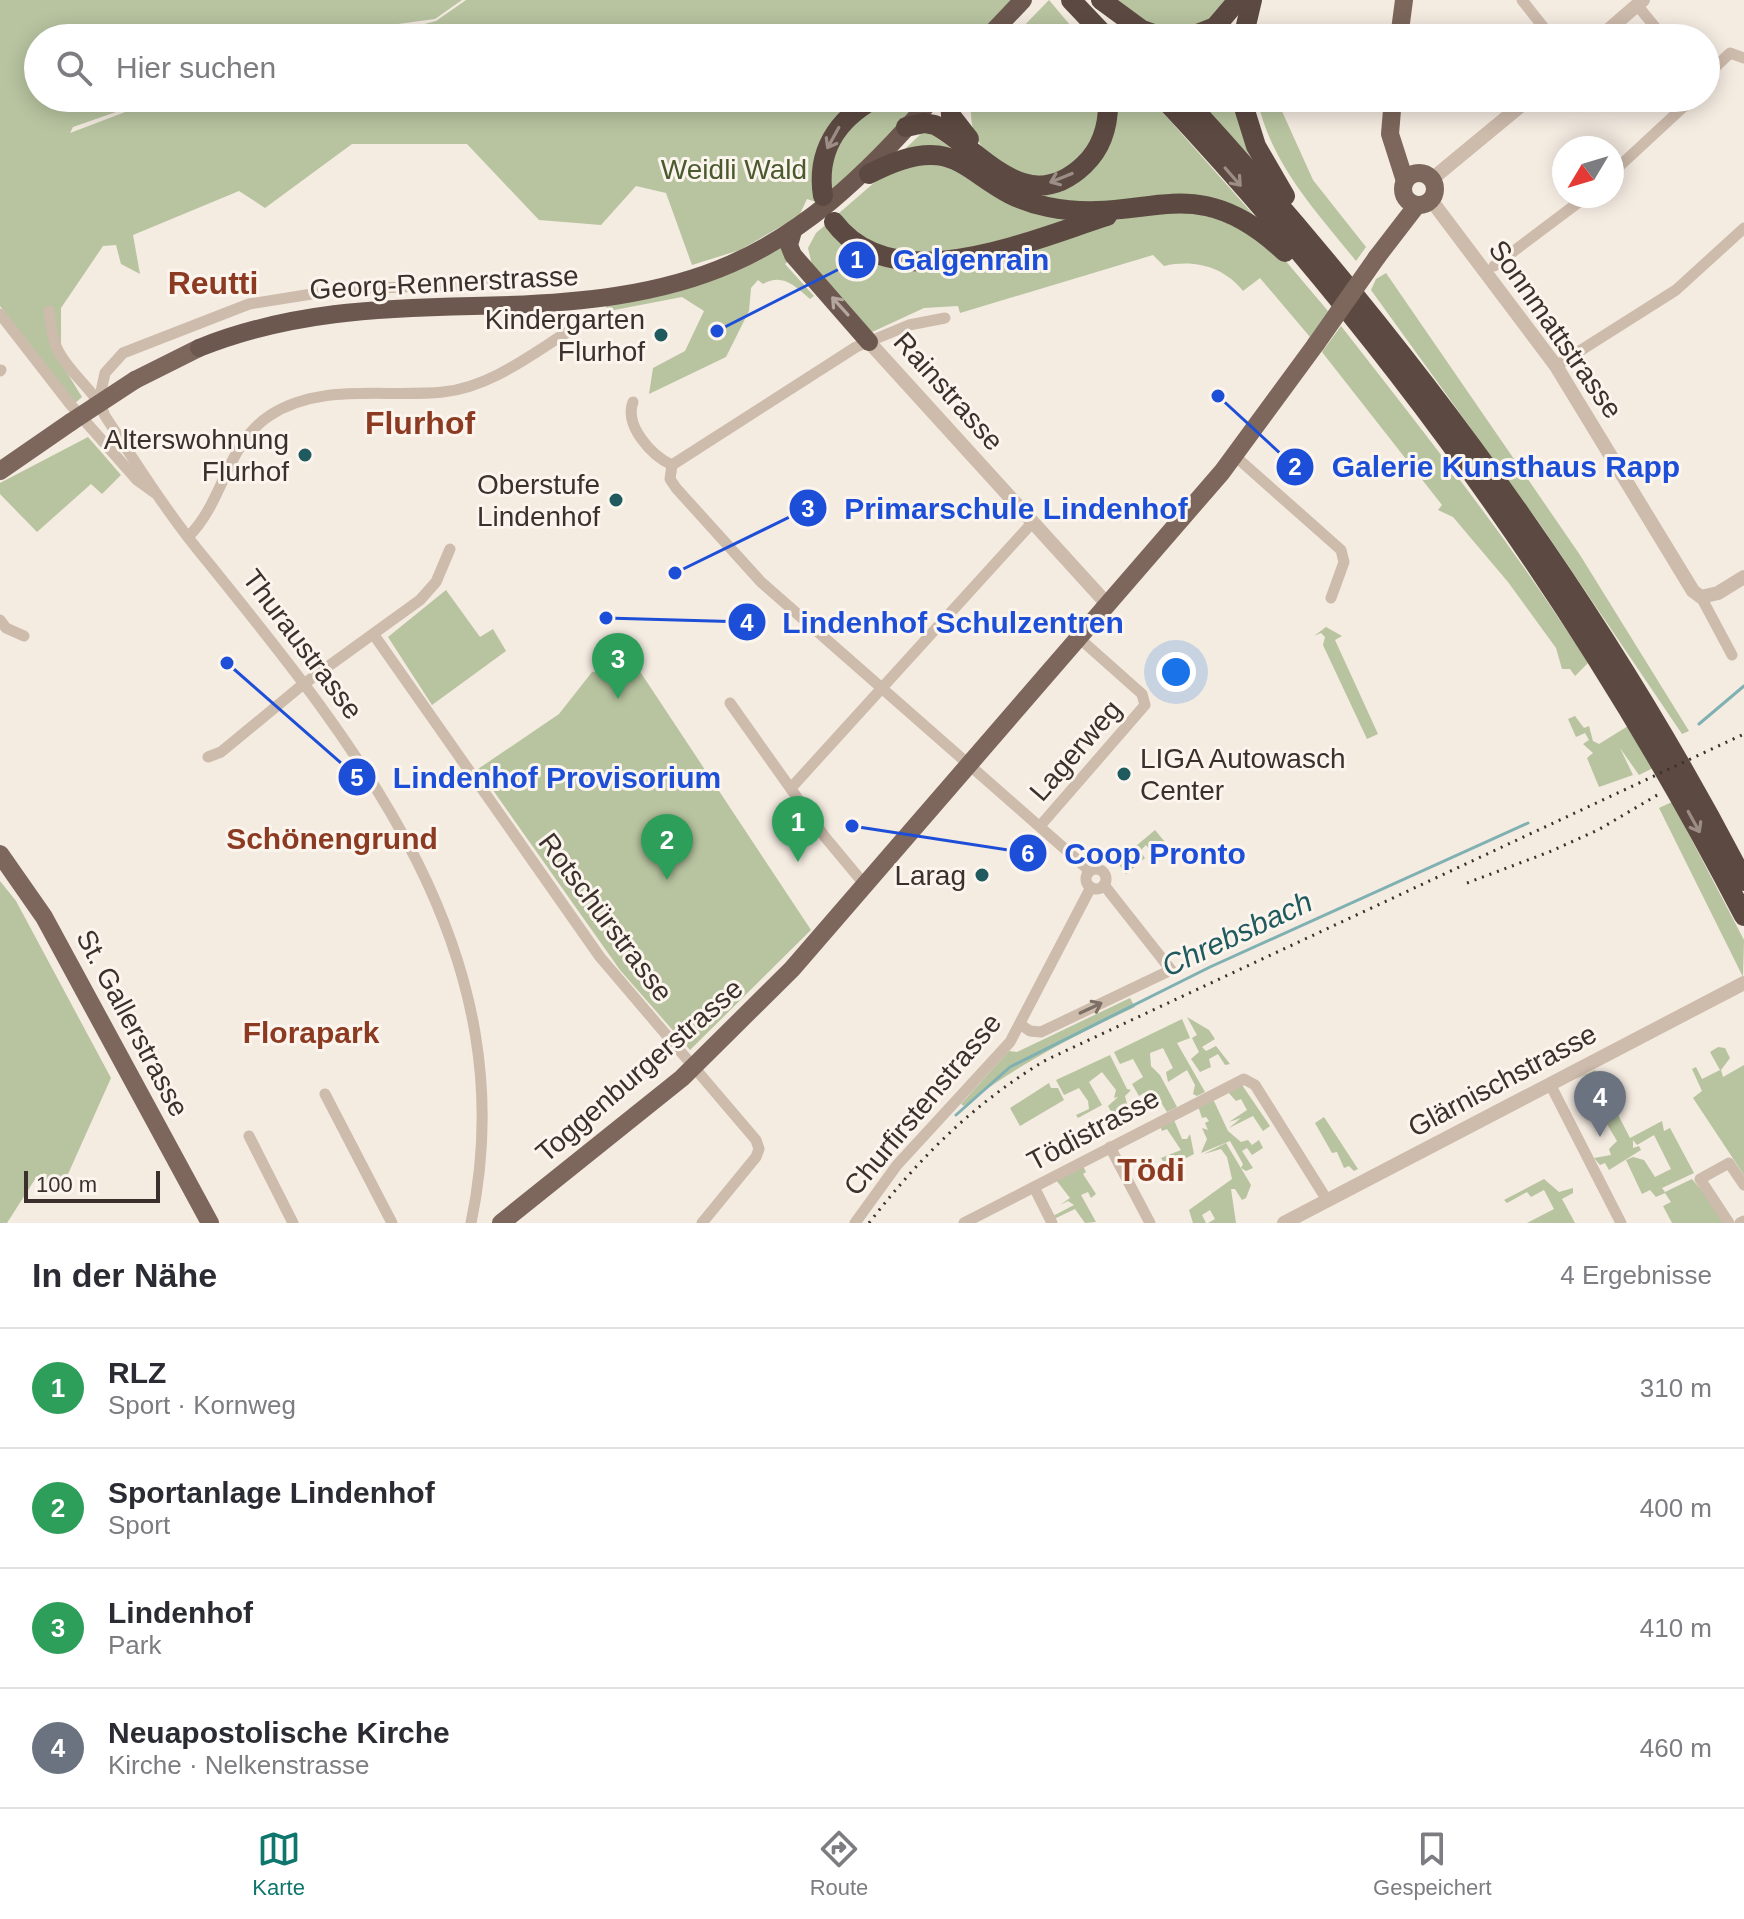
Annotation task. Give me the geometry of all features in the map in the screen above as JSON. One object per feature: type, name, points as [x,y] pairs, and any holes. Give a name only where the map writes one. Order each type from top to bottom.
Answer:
[{"type":"highway","points":[[1059,0],[1077,24]]},
{"type":"highway","points":[[1071,0],[1094,24]]},
{"type":"highway","points":[[1092,0],[1115,24]]},
{"type":"highway","points":[[1101,0],[1133,24]]},
{"type":"highway","points":[[1218,24],[1238,0]]},
{"type":"highway","points":[[1246,24],[1252,0]]},
{"type":"highway","points":[[1004,24],[1026,4]]},
{"type":"highway","points":[[823,196],[821,170],[830,140],[846,119],[856,112]]},
{"type":"highway","name":"Georg-Rennerstrasse","points":[[915,125],[924,112]]},
{"type":"highway","name":"Georg-Rennerstrasse","points":[[199,348],[255,328],[319,315],[597,301],[656,291],[709,275],[793,231],[869,174],[931,112]]},
{"type":"highway","points":[[950,112],[955,124],[1001,173]]},
{"type":"highway","points":[[915,125],[937,126],[1001,173],[1019,182],[1041,184],[1076,172],[1101,141],[1107,112]]},
{"type":"highway","points":[[1175,112],[1369,338],[1493,503],[1592,650],[1683,802],[1744,916]]},
{"type":"highway","points":[[1196,112],[1339,276],[1456,425],[1563,577],[1657,726],[1744,881]]},
{"type":"highway","points":[[1245,112],[1266,165],[1339,276]]},
{"type":"highway","points":[[869,174],[913,154],[934,154],[959,162],[1013,195],[1040,206],[1074,210],[1165,202],[1206,205],[1254,227],[1291,257],[1369,338]]},
{"type":"highway","points":[[834,222],[862,249],[899,261],[927,263],[975,255],[1146,204]]},
{"type":"highway","points":[[793,231],[789,245],[793,255],[869,342]]},
{"type":"main road","points":[[1401,24],[1404,0]]},
{"type":"main road","points":[[1393,112],[1402,151],[1418,189]]},
{"type":"main road","name":"Toggenburgerstrasse","points":[[501,1223],[600,1147],[694,1067],[783,979],[1235,456],[1381,252],[1418,189]]},
{"type":"main road","name":"Georg-Rennerstrasse","points":[[0,471],[135,380],[199,348]]},
{"type":"main road","name":"St. Gallerstrasse","points":[[0,854],[44,917],[210,1223]]},
{"type":"street","points":[[1522,0],[1541,24]]},
{"type":"street","points":[[1615,24],[1640,2],[1655,24]]},
{"type":"street","points":[[1720,63],[1730,53],[1744,58]]},
{"type":"street","name":"Toggenburgerstrasse","points":[[1418,189],[1513,112]]},
{"type":"street","points":[[1624,162],[1678,112]]},
{"type":"street","name":"Sonnmattstrasse","points":[[1418,189],[1556,366],[1693,591],[1701,597],[1732,655]]},
{"type":"street","points":[[1494,266],[1571,208]]},
{"type":"street","points":[[1556,366],[1676,290],[1744,228]]},
{"type":"street","points":[[99,401],[105,373],[123,353],[249,304],[337,290],[489,283]]},
{"type":"street","name":"Thuraustrasse","points":[[49,311],[58,352],[99,401],[105,416],[188,537],[307,683],[365,766],[409,842],[428,884],[473,1026],[485,1107],[481,1167],[471,1223]]},
{"type":"street","points":[[0,314],[70,404],[137,480],[159,495]]},
{"type":"street","name":"Rainstrasse","points":[[945,318],[909,325],[869,342],[1108,605]]},
{"type":"street","points":[[188,537],[205,518],[244,441],[260,423],[283,408],[324,395],[444,392],[466,387],[499,375],[569,331]]},
{"type":"street","points":[[869,342],[680,457],[672,465],[673,484],[746,568],[1090,871],[1104,871],[1104,885],[1171,970],[1041,1032],[1030,1031],[1021,1025]]},
{"type":"street","points":[[633,402],[631,413],[637,431],[655,454],[672,465]]},
{"type":"street","points":[[1235,456],[1341,550],[1344,562],[1331,598]]},
{"type":"street","points":[[791,788],[1032,523]]},
{"type":"street","points":[[208,757],[221,752],[307,683],[420,600],[436,582],[450,549]]},
{"type":"street","points":[[1701,597],[1718,593],[1744,577]]},
{"type":"street","points":[[0,620],[6,628],[24,636]]},
{"type":"street","name":"Rotschürstrasse","points":[[374,635],[600,957],[756,1140],[759,1149],[702,1223]]},
{"type":"street","name":"Lagerweg","points":[[1040,826],[1145,705],[1142,694],[1079,638]]},
{"type":"street","points":[[730,703],[865,885]]},
{"type":"street","points":[[1090,871],[1086,879],[1091,887],[1104,885]]},
{"type":"street","name":"Churfirstenstrasse","points":[[855,1223],[882,1182],[1000,1055],[1021,1025],[1076,909],[1091,887]]},
{"type":"street","name":"Glärnischstrasse","points":[[1284,1223],[1744,983]]},
{"type":"street","name":"Tödistrasse","points":[[964,1223],[1244,1079],[1255,1085],[1327,1200]]},
{"type":"street","points":[[1550,1084],[1621,1223]]},
{"type":"street","points":[[325,1094],[392,1223]]},
{"type":"street","points":[[249,1136],[293,1223]]},
{"type":"street","points":[[1110,1147],[1150,1223]]},
{"type":"street","points":[[1729,1223],[1700,1179],[1729,1163],[1744,1185]]},
{"type":"street","points":[[1034,1187],[1052,1223]]},
{"type":"green space","name":"Weidli Wald","points":[[0,0],[462,0],[435,19],[398,24],[24,24],[24,112],[116,112],[73,127],[70,133],[125,112],[854,112],[834,138],[866,112],[915,112],[870,159],[816,202],[807,199],[799,216],[740,250],[692,265],[666,193],[636,186],[601,225],[539,220],[467,144],[352,144],[265,208],[239,191],[133,235],[140,274],[121,264],[116,245],[103,246],[61,308],[61,363],[82,397],[73,405],[0,306]]},
{"type":"green space","points":[[466,0],[1017,0],[989,24],[425,24],[436,21]]},
{"type":"green space","points":[[1049,0],[1069,24],[1026,24]]},
{"type":"green space","points":[[1112,0],[1232,0],[1222,12],[1200,24],[1147,24]]},
{"type":"green space","points":[[973,112],[1100,112],[1096,136],[1080,161],[1057,173],[1030,175],[1005,167],[985,150],[973,127]]},
{"type":"green space","points":[[1106,112],[1162,112],[1266,229],[1243,216],[1062,205],[905,149],[925,130],[993,176],[1076,178]]},
{"type":"green space","points":[[1210,112],[1241,112],[1254,161]]},
{"type":"green space","points":[[1260,112],[1282,112],[1313,180],[1366,247],[1356,261],[1296,185]]},
{"type":"green space","points":[[934,159],[1083,220],[892,266],[1176,208],[1243,226],[1284,259],[1328,311],[1310,337],[1260,278],[1243,291],[1227,276],[1208,267],[1187,264],[1164,266],[1153,255],[960,313],[958,306],[924,308],[870,333],[813,269],[808,248],[816,233],[890,169]]},
{"type":"green space","points":[[783,245],[791,259],[785,264],[814,296],[810,299],[782,280],[763,284],[758,280],[751,288],[749,311],[726,357],[649,394],[653,368],[685,351],[704,311],[682,297],[609,311],[605,305],[652,298],[697,286],[742,268]]},
{"type":"green space","points":[[1386,273],[1580,555],[1689,731],[1682,734],[1542,527],[1371,290],[1376,279]]},
{"type":"green space","points":[[1341,326],[1469,492],[1559,619],[1588,663],[1575,676],[1570,669],[1562,669],[1556,648],[1508,582],[1453,517],[1438,510],[1442,505],[1322,352]]},
{"type":"green space","points":[[88,437],[121,475],[102,494],[91,484],[37,532],[0,494],[0,483]]},
{"type":"green space","points":[[446,590],[480,637],[493,629],[506,651],[432,705],[388,637]]},
{"type":"green space","points":[[1326,627],[1342,636],[1335,640],[1378,734],[1367,739],[1323,645],[1325,637],[1321,633],[1314,636]]},
{"type":"green space","points":[[637,667],[811,930],[690,1050],[620,970],[478,769],[559,714],[592,672]]},
{"type":"green space","points":[[1575,716],[1584,728],[1589,726],[1593,741],[1599,744],[1628,726],[1653,768],[1639,775],[1620,748],[1633,775],[1599,787],[1587,758],[1593,753],[1583,744],[1589,740],[1585,733],[1576,737],[1568,719]]},
{"type":"green space","points":[[1672,802],[1744,940],[1743,977],[1659,808]]},
{"type":"green space","points":[[1155,830],[1169,847],[1159,843],[1150,850],[1146,845],[1140,851],[1145,858],[1126,874],[1117,862]]},
{"type":"green space","points":[[0,881],[16,901],[111,1078],[60,1192],[37,1176],[7,1223],[0,1223]]},
{"type":"green space","points":[[1130,998],[1135,1007],[1046,1052],[964,1106],[961,1104],[1009,1051],[1017,1052]]},
{"type":"green space","points":[[1187,1017],[1209,1030],[1215,1039],[1202,1047],[1206,1051],[1216,1046],[1230,1064],[1225,1065],[1218,1054],[1209,1059],[1211,1067],[1200,1072],[1191,1059],[1199,1052],[1192,1038],[1197,1035]]},
{"type":"green space","points":[[1182,1019],[1190,1038],[1177,1043],[1205,1092],[1197,1096],[1193,1094],[1195,1085],[1187,1070],[1168,1082],[1166,1072],[1173,1068],[1163,1048],[1150,1053],[1151,1066],[1160,1075],[1177,1107],[1167,1112],[1155,1093],[1147,1098],[1144,1093],[1139,1096],[1132,1084],[1143,1077],[1133,1059],[1120,1064],[1114,1052]]},
{"type":"green space","points":[[1718,1047],[1725,1048],[1730,1058],[1721,1070],[1723,1077],[1744,1065],[1744,1175],[1693,1098],[1702,1091],[1692,1069],[1696,1067],[1702,1079],[1720,1070],[1710,1052]]},
{"type":"green space","points":[[1110,1055],[1127,1089],[1131,1090],[1125,1096],[1127,1104],[1113,1115],[1108,1106],[1118,1097],[1114,1098],[1116,1090],[1102,1072],[1089,1082],[1102,1105],[1078,1118],[1076,1115],[1089,1109],[1088,1101],[1079,1088],[1064,1095],[1056,1080]]},
{"type":"green space","points":[[1595,1070],[1630,1138],[1662,1121],[1664,1131],[1670,1128],[1694,1173],[1662,1188],[1665,1192],[1692,1179],[1729,1223],[1672,1223],[1663,1206],[1671,1202],[1665,1193],[1656,1197],[1650,1190],[1642,1194],[1626,1160],[1633,1157],[1644,1160],[1655,1177],[1671,1169],[1654,1135],[1637,1145],[1633,1140],[1633,1148],[1639,1146],[1641,1150],[1609,1170],[1605,1163],[1600,1165],[1594,1158],[1611,1155],[1609,1149],[1617,1141],[1604,1119],[1602,1107],[1606,1104],[1590,1074],[1575,1079]]},
{"type":"green space","points":[[1049,1083],[1051,1088],[1058,1088],[1064,1100],[1020,1126],[1010,1108]]},
{"type":"green space","points":[[1242,1085],[1270,1126],[1263,1131],[1253,1116],[1229,1128],[1241,1118],[1229,1122],[1247,1110],[1241,1099],[1236,1101],[1227,1091]]},
{"type":"green space","points":[[1213,1099],[1228,1131],[1241,1142],[1248,1140],[1252,1145],[1259,1140],[1263,1148],[1252,1155],[1247,1148],[1242,1151],[1253,1168],[1246,1171],[1241,1168],[1243,1164],[1230,1141],[1201,1153],[1207,1139],[1202,1128],[1208,1130],[1205,1123],[1209,1121],[1206,1117],[1202,1118],[1198,1106]]},
{"type":"green space","points":[[1324,1117],[1358,1169],[1344,1168],[1337,1152],[1332,1153],[1315,1123]]},
{"type":"green space","points":[[1174,1120],[1182,1139],[1187,1139],[1190,1134],[1194,1154],[1167,1168],[1161,1158],[1181,1150],[1167,1129],[1162,1131],[1160,1126]]},
{"type":"green space","points":[[1226,1143],[1251,1185],[1246,1198],[1242,1200],[1235,1189],[1231,1189],[1236,1223],[1208,1223],[1215,1219],[1210,1210],[1202,1215],[1206,1223],[1193,1223],[1189,1210],[1232,1179],[1227,1157],[1221,1149],[1204,1154]]},
{"type":"green space","points":[[1083,1166],[1086,1172],[1083,1174],[1096,1194],[1091,1198],[1088,1192],[1081,1195],[1096,1222],[1085,1223],[1075,1209],[1054,1219],[1053,1216],[1074,1205],[1068,1201],[1060,1205],[1070,1198],[1056,1180]]},
{"type":"green space","points":[[1544,1179],[1559,1192],[1573,1188],[1573,1193],[1562,1199],[1575,1223],[1527,1223],[1554,1209],[1544,1190],[1531,1197],[1527,1192],[1507,1203],[1504,1200]]},
{"type":"waterway","name":"Chrebsbach","points":[[1699,724],[1744,686]]},
{"type":"waterway","name":"Chrebsbach","points":[[956,1115],[1010,1067],[1210,967],[1528,823]]},
{"type":"railway","points":[[869,1223],[908,1176],[950,1133],[995,1094],[1046,1060],[1744,734]]},
{"type":"railway","points":[[1467,883],[1598,830],[1659,794]]},
{"type":"place","name":"Galgenrain","points":[[717,331]]},
{"type":"place","name":"Kindergarten Flurhof","points":[[661,335]]},
{"type":"place","name":"Galerie Kunsthaus Rapp","points":[[1218,396]]},
{"type":"place","name":"Alterswohnung Flurhof","points":[[305,455]]},
{"type":"place","name":"Oberstufe Lindenhof","points":[[616,500]]},
{"type":"place","name":"Primarschule Lindenhof","points":[[675,573]]},
{"type":"place","name":"Lindenhof Schulzentren","points":[[606,618]]},
{"type":"place","name":"Lindenhof Provisorium","points":[[227,663]]},
{"type":"place","name":"Lindenhof","points":[[618,699]]},
{"type":"place","name":"LIGA Autowasch Center","points":[[1124,774]]},
{"type":"place","name":"Coop Pronto","points":[[852,826]]},
{"type":"place","name":"RLZ","points":[[798,862]]},
{"type":"place","name":"Larag","points":[[982,875]]},
{"type":"place","name":"Sportanlage Lindenhof","points":[[667,880]]},
{"type":"place","name":"Neuapostolische Kirche","points":[[1600,1137]]},
{"type":"district","name":"Reutti","points":[[213,283]]},
{"type":"district","name":"Flurhof","points":[[420,423]]},
{"type":"district","name":"Schönengrund","points":[[332,839]]},
{"type":"district","name":"Florapark","points":[[311,1033]]},
{"type":"district","name":"Tödi","points":[[1151,1170]]}]
